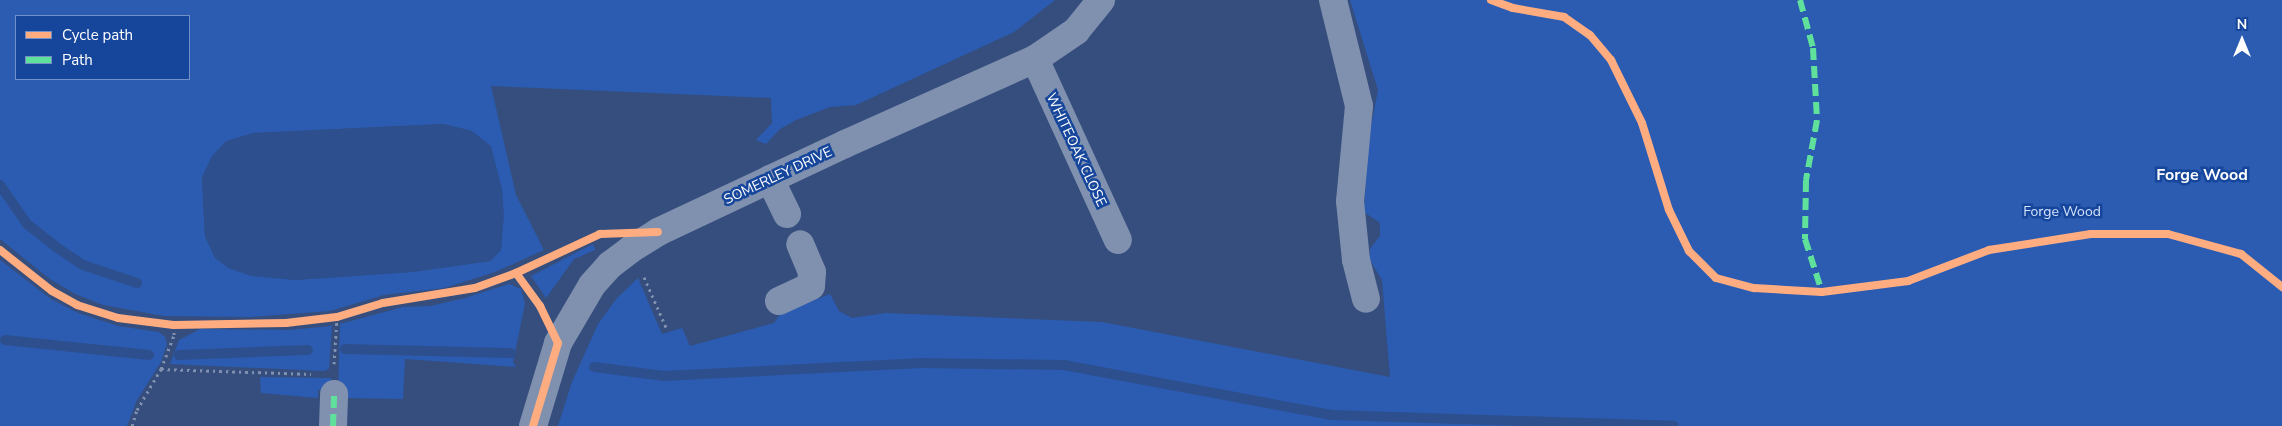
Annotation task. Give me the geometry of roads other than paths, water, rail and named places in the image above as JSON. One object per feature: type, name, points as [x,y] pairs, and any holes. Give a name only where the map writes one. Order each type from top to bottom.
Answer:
[{"type":"street","name":"SOMERLEY DRIVE","points":[[533,426],[558,343],[592,285],[610,265],[631,249],[658,232],[770,179],[1035,59],[1076,31],[1101,0]]},
{"type":"street","points":[[1333,0],[1359,106],[1350,201],[1356,260],[1366,299]]},
{"type":"street","name":"WHITEOAK CLOSE","points":[[1035,59],[1118,240]]},
{"type":"street","points":[[770,179],[786,214]]},
{"type":"street","points":[[778,301],[811,286],[812,272],[800,244]]},
{"type":"street","points":[[333,426],[334,384]]},
{"type":"waterway","points":[[0,185],[27,224],[56,247],[83,265],[137,283]]},
{"type":"waterway","points":[[5,340],[149,355]]},
{"type":"waterway","points":[[345,349],[511,353]]},
{"type":"waterway","points":[[179,355],[308,350]]},
{"type":"waterway","points":[[594,367],[664,376],[918,363],[1064,365],[1331,415],[1674,426]]},
{"type":"district","name":"Forge Wood","points":[[2202,175]]}]
